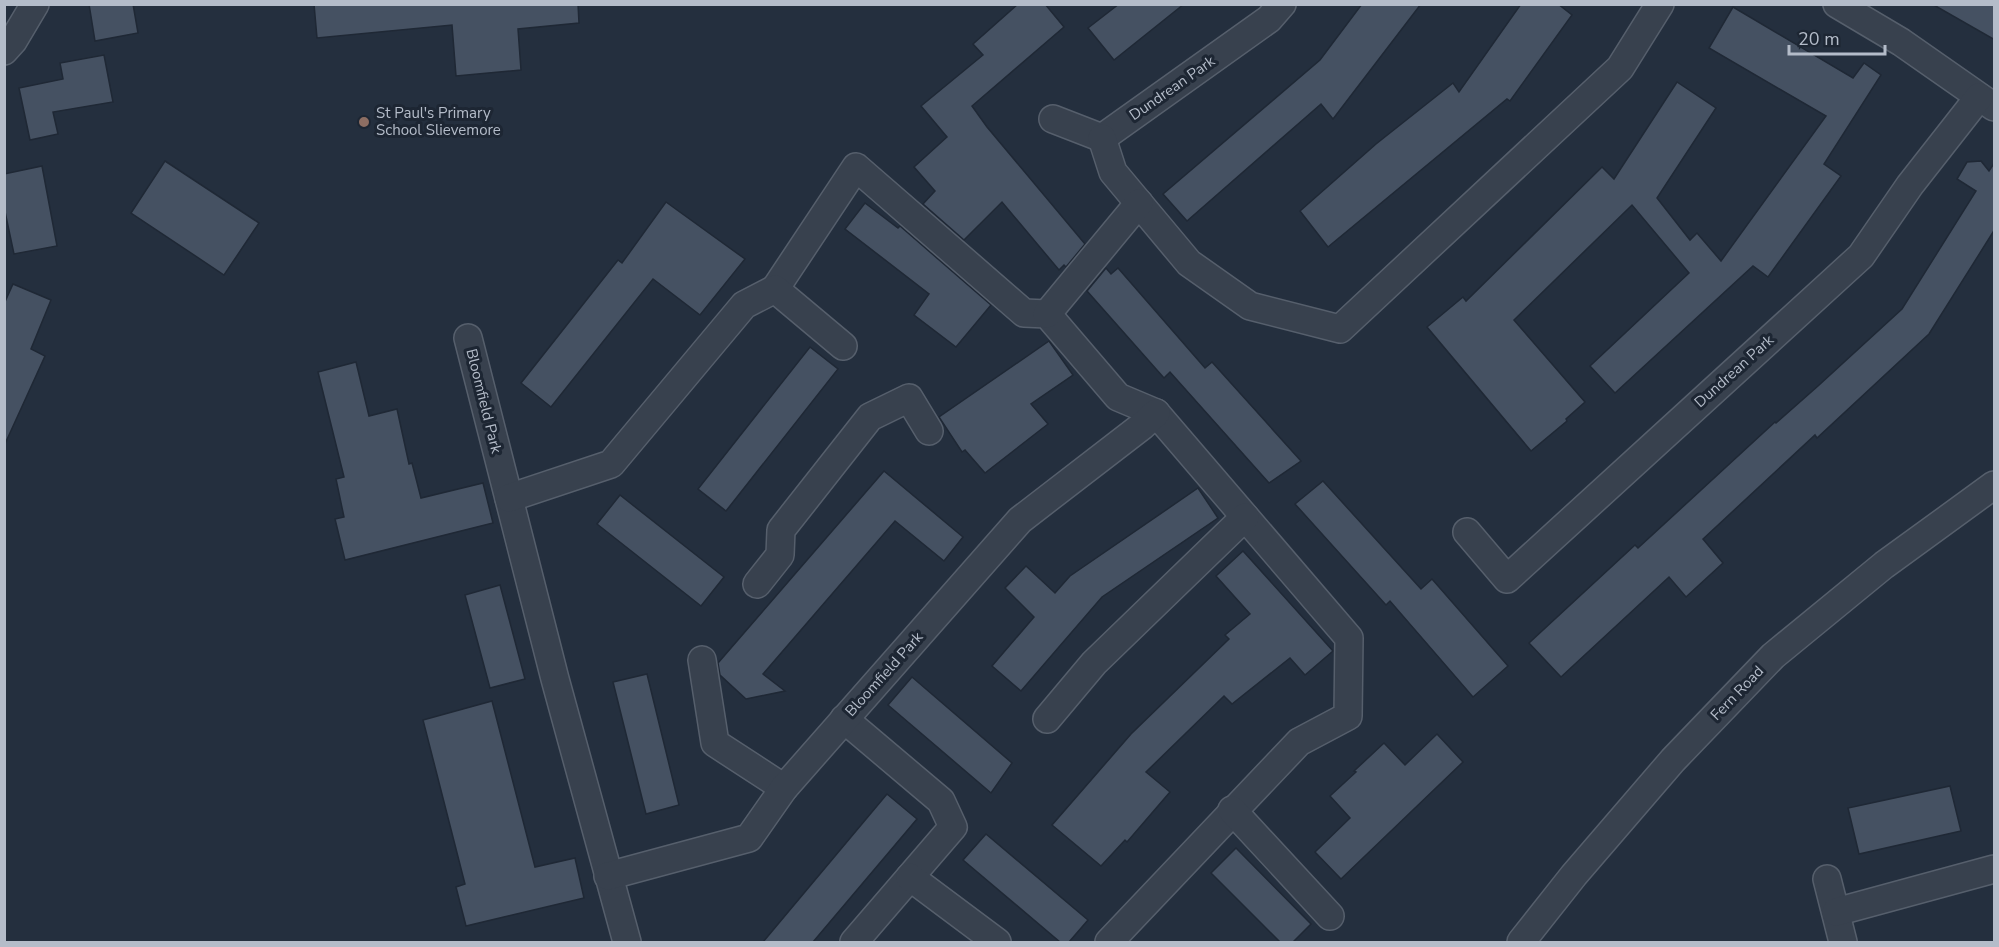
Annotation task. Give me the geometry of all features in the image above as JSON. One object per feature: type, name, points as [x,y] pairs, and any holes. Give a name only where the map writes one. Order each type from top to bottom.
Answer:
[{"type":"street","points":[[4,51],[13,41],[35,4]]},
{"type":"street","name":"Dundrean Park","points":[[1102,138],[1269,19],[1282,4]]},
{"type":"street","points":[[1053,120],[1102,138],[1113,172],[1189,263],[1250,306],[1340,329],[1620,68],[1660,4]]},
{"type":"street","name":"Dundrean Park","points":[[1467,532],[1507,579],[1861,256],[1910,185],[1987,102],[1901,42],[1837,4]]},
{"type":"street","points":[[509,498],[611,464],[744,304],[775,289],[856,167],[1024,313],[1047,314],[1118,397],[1149,420],[1245,517],[1349,638],[1348,716],[1299,742],[1109,942]]},
{"type":"street","points":[[1047,314],[1139,203]]},
{"type":"street","points":[[775,289],[843,346]]},
{"type":"street","name":"Bloomfield Park","points":[[468,338],[627,942]]},
{"type":"street","points":[[757,584],[780,555],[781,530],[870,417],[909,398],[929,431]]},
{"type":"street","name":"Bloomfield Park","points":[[608,876],[750,838],[784,788],[1020,520],[1149,420]]},
{"type":"street","name":"Fern Road","points":[[1521,942],[1574,875],[1673,760],[1773,656],[1884,565],[1995,485]]},
{"type":"street","points":[[1047,719],[1094,663],[1245,517]]},
{"type":"street","points":[[702,660],[715,743],[784,788]]},
{"type":"street","points":[[844,719],[941,801],[953,827],[854,942]]},
{"type":"street","points":[[1232,810],[1329,916]]},
{"type":"street","points":[[1836,912],[1995,869]]},
{"type":"street","points":[[910,877],[998,942]]},
{"type":"street","points":[[1827,879],[1843,942]]},
{"type":"building","points":[[89,4],[133,4],[138,33],[95,41]]},
{"type":"building","points":[[314,4],[578,4],[579,23],[518,29],[521,70],[456,76],[452,25],[317,38]]},
{"type":"building","points":[[1018,4],[1045,4],[1064,27],[972,106],[1085,244],[1066,267],[1064,265],[1059,270],[1002,202],[964,240],[923,204],[935,191],[914,167],[947,137],[921,106],[983,55],[973,44]]},
{"type":"building","points":[[1119,4],[1184,4],[1114,60],[1088,28]]},
{"type":"building","points":[[1362,4],[1421,4],[1333,119],[1321,104],[1187,221],[1163,194],[1320,60]]},
{"type":"building","points":[[1521,4],[1558,4],[1572,15],[1510,101],[1507,99],[1328,247],[1300,211],[1376,144],[1453,83],[1459,92]]},
{"type":"building","points":[[1932,4],[1995,4],[1995,40]]},
{"type":"building","points":[[1733,7],[1853,78],[1864,63],[1881,75],[1824,164],[1841,176],[1768,277],[1753,266],[1615,393],[1590,366],[1689,273],[1632,205],[1514,320],[1585,402],[1566,419],[1567,421],[1531,451],[1427,327],[1463,297],[1466,301],[1602,167],[1614,179],[1677,82],[1716,108],[1657,198],[1690,240],[1697,233],[1721,261],[1826,116],[1709,48]]},
{"type":"building","points":[[104,55],[113,102],[53,112],[58,134],[30,140],[19,88],[63,79],[60,63]]},
{"type":"building","points":[[165,161],[259,223],[224,275],[131,213]]},
{"type":"building","points":[[1981,161],[1989,171],[1995,162],[1995,229],[1929,334],[1703,539],[1723,563],[1686,597],[1669,577],[1561,677],[1529,643],[1635,545],[1638,548],[1902,309],[1976,191],[1957,179],[1967,162]]},
{"type":"building","points":[[42,166],[57,246],[14,254],[4,207],[4,174]]},
{"type":"building","points":[[666,202],[745,259],[700,315],[653,279],[551,407],[521,383],[618,260],[622,263]]},
{"type":"building","points":[[865,203],[898,228],[900,226],[991,305],[956,347],[914,315],[929,294],[845,229]]},
{"type":"building","points":[[1106,268],[1111,274],[1118,268],[1205,368],[1212,362],[1301,461],[1269,483],[1170,372],[1164,378],[1087,291]]},
{"type":"building","points":[[13,284],[51,300],[31,349],[45,356],[4,446],[4,304]]},
{"type":"building","points":[[1049,341],[1073,375],[1031,404],[1048,424],[985,473],[965,450],[962,452],[939,417]]},
{"type":"building","points":[[810,347],[838,369],[726,511],[698,489]]},
{"type":"building","points":[[356,362],[369,416],[397,409],[409,464],[412,463],[421,498],[483,483],[493,523],[345,560],[335,519],[344,517],[336,479],[344,477],[318,372]]},
{"type":"building","points":[[884,471],[963,537],[944,561],[895,521],[763,674],[785,691],[746,699],[720,675],[718,663]]},
{"type":"building","points":[[1323,481],[1421,589],[1432,579],[1508,666],[1473,697],[1390,601],[1386,605],[1295,504]]},
{"type":"building","points":[[1198,488],[1218,518],[1102,597],[1021,691],[992,666],[1034,617],[1005,588],[1026,566],[1055,593],[1070,576]]},
{"type":"building","points":[[620,495],[724,577],[701,606],[597,524]]},
{"type":"building","points":[[1243,551],[1333,651],[1305,675],[1290,658],[1232,704],[1224,696],[1146,772],[1170,792],[1127,842],[1125,840],[1101,866],[1052,825],[1131,734],[1229,639],[1225,635],[1250,614],[1216,576]]},
{"type":"building","points":[[500,585],[525,679],[490,688],[465,595]]},
{"type":"building","points":[[647,674],[679,805],[646,814],[613,682]]},
{"type":"building","points":[[912,677],[1012,763],[991,793],[888,705]]},
{"type":"building","points":[[492,701],[535,867],[575,858],[584,898],[466,926],[456,887],[465,884],[423,720]]},
{"type":"building","points":[[1437,734],[1463,762],[1341,879],[1315,852],[1350,818],[1330,796],[1384,743],[1405,765]]},
{"type":"building","points":[[1950,786],[1961,831],[1859,854],[1848,808]]},
{"type":"building","points":[[887,794],[917,819],[813,942],[763,942]]},
{"type":"building","points":[[986,834],[1088,920],[1069,942],[1060,942],[963,860]]},
{"type":"building","points":[[1236,848],[1311,924],[1293,942],[1280,942],[1211,873]]},
{"type":"place","name":"St Paul's Primary School Slievemore","points":[[364,122]]}]
